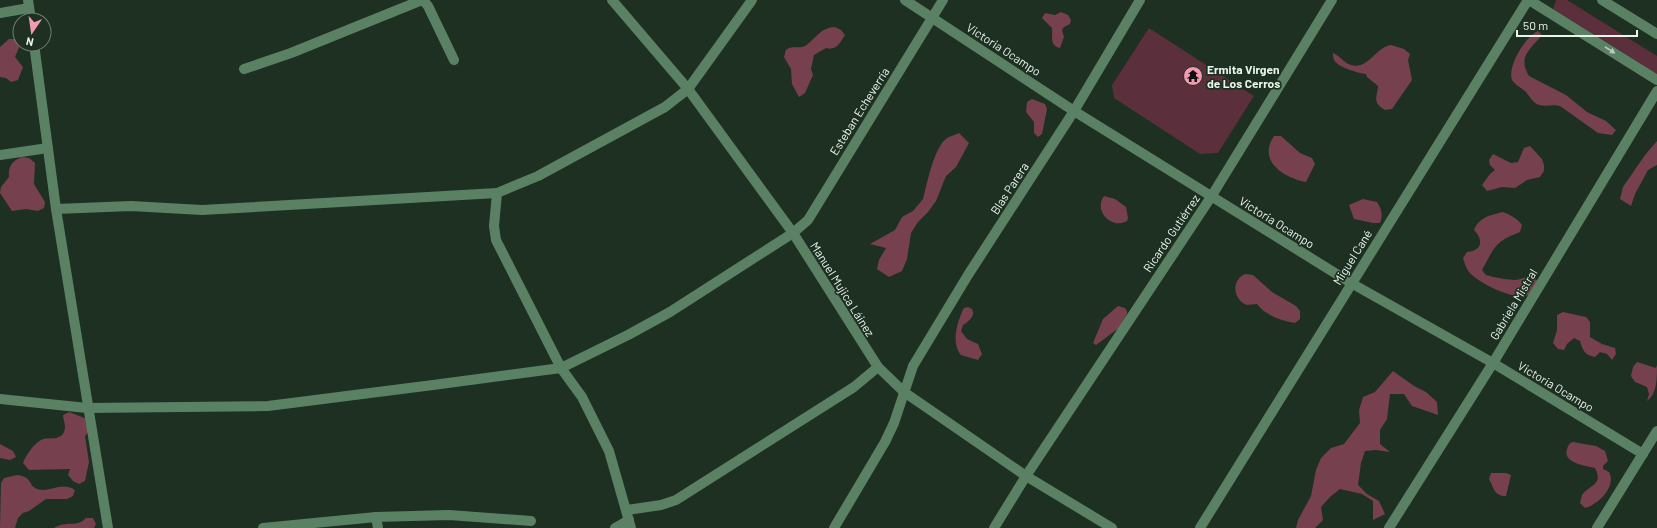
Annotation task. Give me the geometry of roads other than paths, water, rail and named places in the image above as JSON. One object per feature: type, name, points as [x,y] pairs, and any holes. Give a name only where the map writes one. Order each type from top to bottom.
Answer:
[{"type":"street","points":[[244,69],[290,53],[422,0],[428,6],[454,60]]},
{"type":"street","name":"Manuel Mujica Láinez","points":[[612,0],[688,89],[793,233],[878,367],[904,392],[1026,476],[1112,528]]},
{"type":"street","points":[[56,209],[131,206],[202,210],[497,193],[538,176],[658,111],[676,99],[688,89],[752,0]]},
{"type":"street","name":"Victoria Ocampo","points":[[905,0],[1211,197],[1351,283],[1493,363],[1644,454]]},
{"type":"street","name":"Esteban Echeverría","points":[[0,399],[87,408],[268,406],[433,386],[561,368],[628,335],[670,312],[793,233],[808,220],[943,0]]},
{"type":"street","name":"Blas Parera","points":[[834,528],[885,442],[894,423],[917,359],[968,275],[1074,110],[1140,0]]},
{"type":"street","name":"Ricardo Gutiérrez","points":[[994,528],[1026,476],[1211,197],[1332,0]]},
{"type":"street","points":[[1528,0],[1657,80]]},
{"type":"street","name":"Miguel Cané","points":[[1200,528],[1528,0]]},
{"type":"street","points":[[1602,0],[1657,34]]},
{"type":"street","points":[[0,13],[29,4]]},
{"type":"street","points":[[35,52],[56,209],[87,408],[108,528]]},
{"type":"street","name":"Gabriela Mistral","points":[[1389,528],[1493,363],[1657,91]]},
{"type":"street","points":[[0,155],[48,148]]},
{"type":"street","points":[[497,193],[494,226],[496,240],[561,368],[582,397],[609,451],[629,519]]},
{"type":"street","points":[[615,528],[629,519],[676,500],[854,387],[878,367]]},
{"type":"street","points":[[1597,528],[1657,431]]},
{"type":"street","points":[[263,528],[376,517],[450,514],[531,520]]},
{"type":"street","points":[[376,517],[378,528]]},
{"type":"place","name":"Ermita Virgen de Los Cerros","points":[[1193,76]]}]
